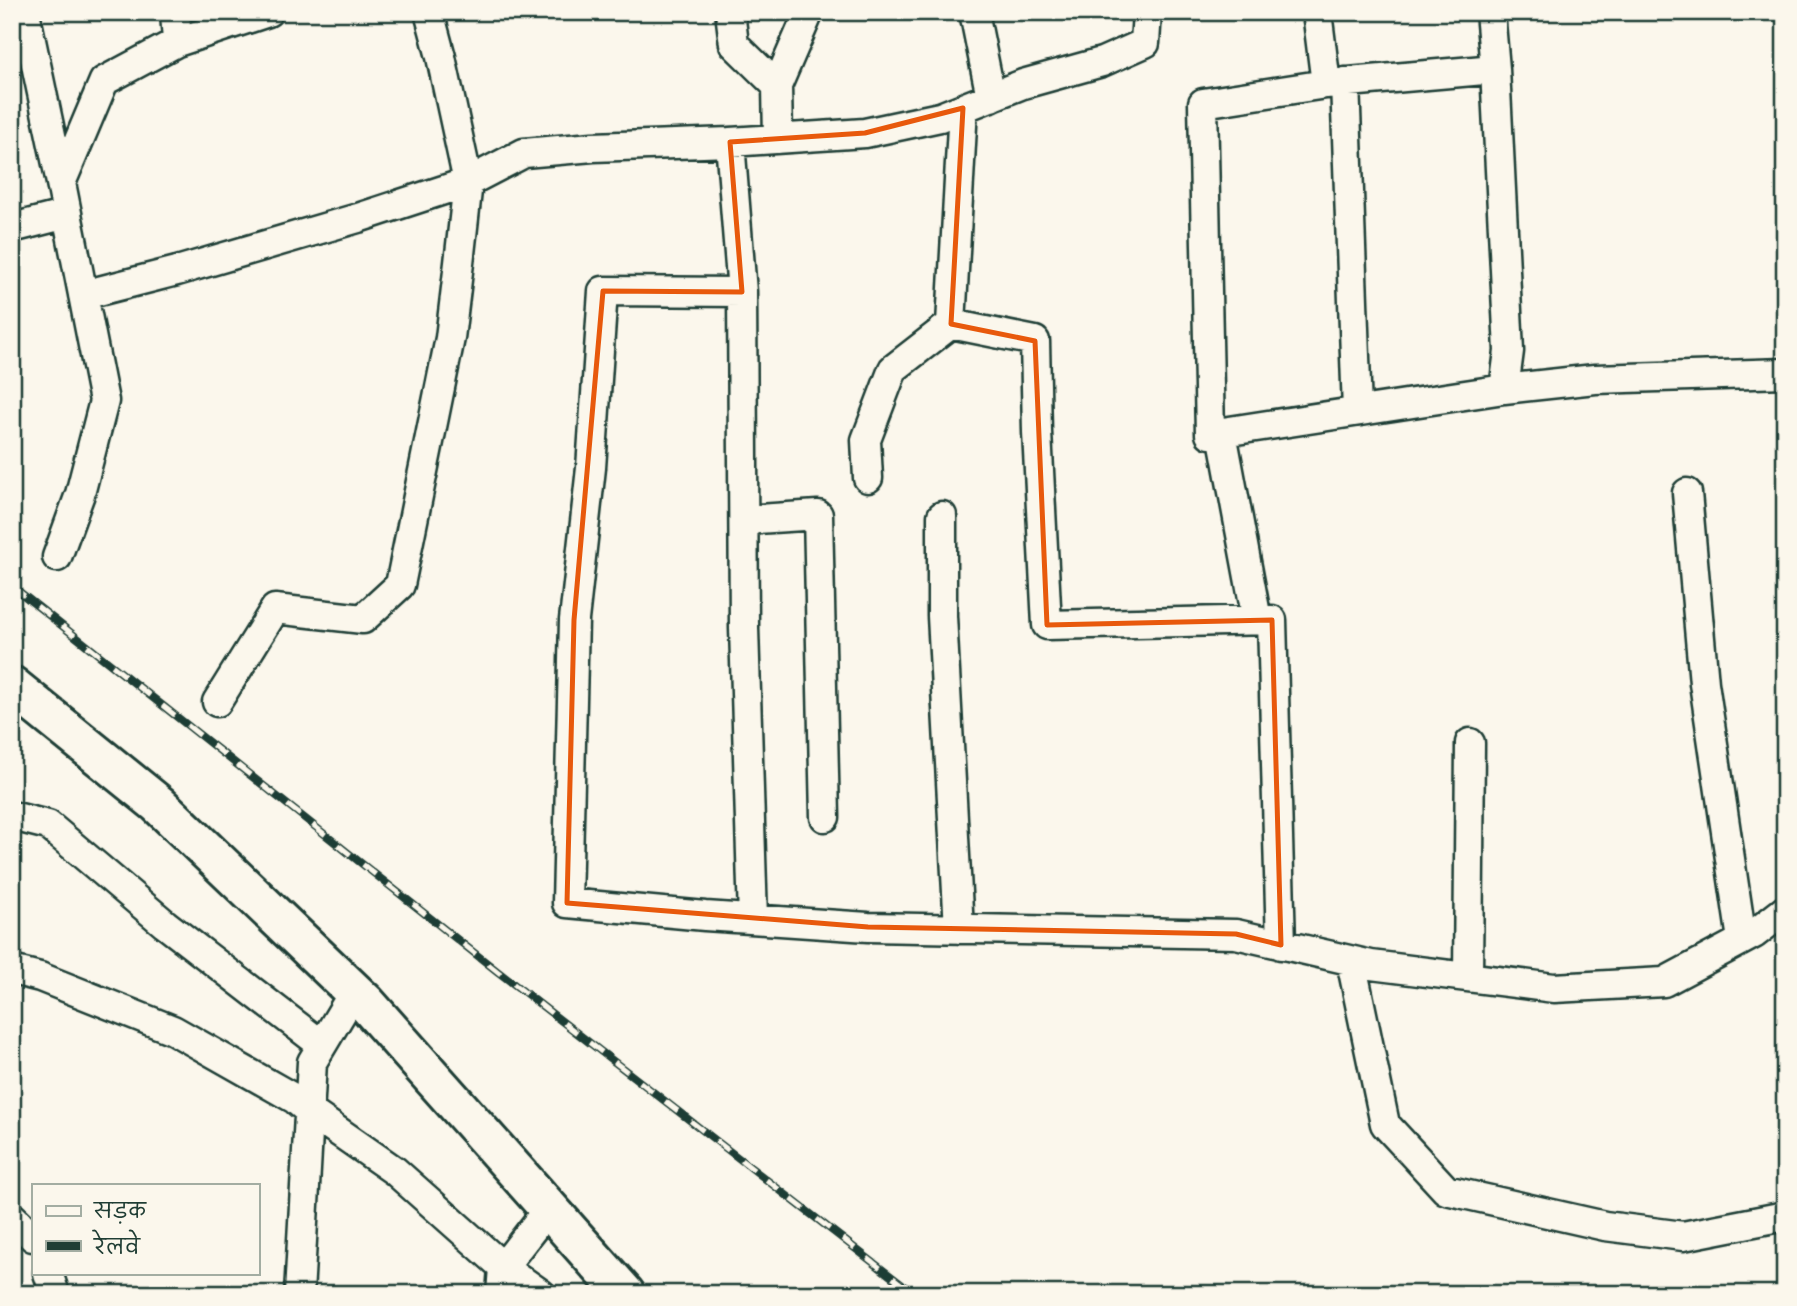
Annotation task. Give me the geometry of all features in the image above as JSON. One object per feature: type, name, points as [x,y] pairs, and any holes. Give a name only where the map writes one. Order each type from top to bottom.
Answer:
[{"type":"main road","points":[[12,686],[158,804],[354,992],[625,1294]]},
{"type":"street","points":[[25,12],[104,401],[79,494],[57,557]]},
{"type":"street","points":[[175,12],[177,43]]},
{"type":"street","points":[[61,183],[104,81],[177,43],[268,12]]},
{"type":"street","points":[[217,702],[275,609],[363,619],[400,585],[450,338],[468,182],[429,12]]},
{"type":"street","points":[[730,12],[734,44],[776,86]]},
{"type":"street","points":[[778,139],[776,86],[809,12]]},
{"type":"street","points":[[974,12],[991,97]]},
{"type":"street","points":[[83,295],[358,218],[468,182],[524,153],[865,133],[940,117],[1023,84],[1102,62],[1144,43],[1147,12]]},
{"type":"street","points":[[1317,12],[1335,83],[1357,411]]},
{"type":"street","points":[[1490,12],[1508,351],[1504,389]]},
{"type":"street","points":[[1494,69],[1335,83],[1203,103],[1210,434],[1504,389],[1595,379],[1785,373]]},
{"type":"street","points":[[868,478],[866,440],[893,369],[951,324],[963,108]]},
{"type":"street","points":[[730,142],[742,292],[744,628],[753,919]]},
{"type":"street","points":[[12,228],[67,214]]},
{"type":"street","points":[[742,292],[603,291],[591,468],[574,620],[567,903],[868,928],[1236,934],[1371,965],[1554,988],[1664,982],[1754,934],[1785,910]]},
{"type":"street","points":[[951,324],[1035,341],[1047,625],[1272,620],[1282,945]]},
{"type":"street","points":[[1223,433],[1257,620]]},
{"type":"street","points":[[1687,493],[1704,683],[1742,940]]},
{"type":"street","points":[[744,520],[818,515],[825,817]]},
{"type":"street","points":[[942,516],[942,616],[959,929]]},
{"type":"street","points":[[1468,977],[1469,743]]},
{"type":"street","points":[[12,816],[48,825],[165,924],[322,1045]]},
{"type":"street","points":[[1351,961],[1385,1125],[1446,1190],[1605,1226],[1683,1236],[1785,1216]]},
{"type":"street","points":[[12,971],[40,977],[173,1030],[295,1099],[395,1171],[502,1281],[541,1294]]},
{"type":"street","points":[[299,1294],[312,1062],[354,992]]},
{"type":"street","points":[[502,1281],[549,1208]]},
{"type":"street","points":[[12,1217],[32,1236]]},
{"type":"street","points":[[48,1274],[55,1294]]},
{"type":"highlighted area","points":[[963,108],[951,324],[1035,341],[1047,625],[1272,620],[1281,945],[1236,934],[868,927],[567,903],[574,620],[603,291],[742,292],[730,142],[865,133]]},
{"type":"railway","points":[[12,586],[497,971],[914,1294]]}]
